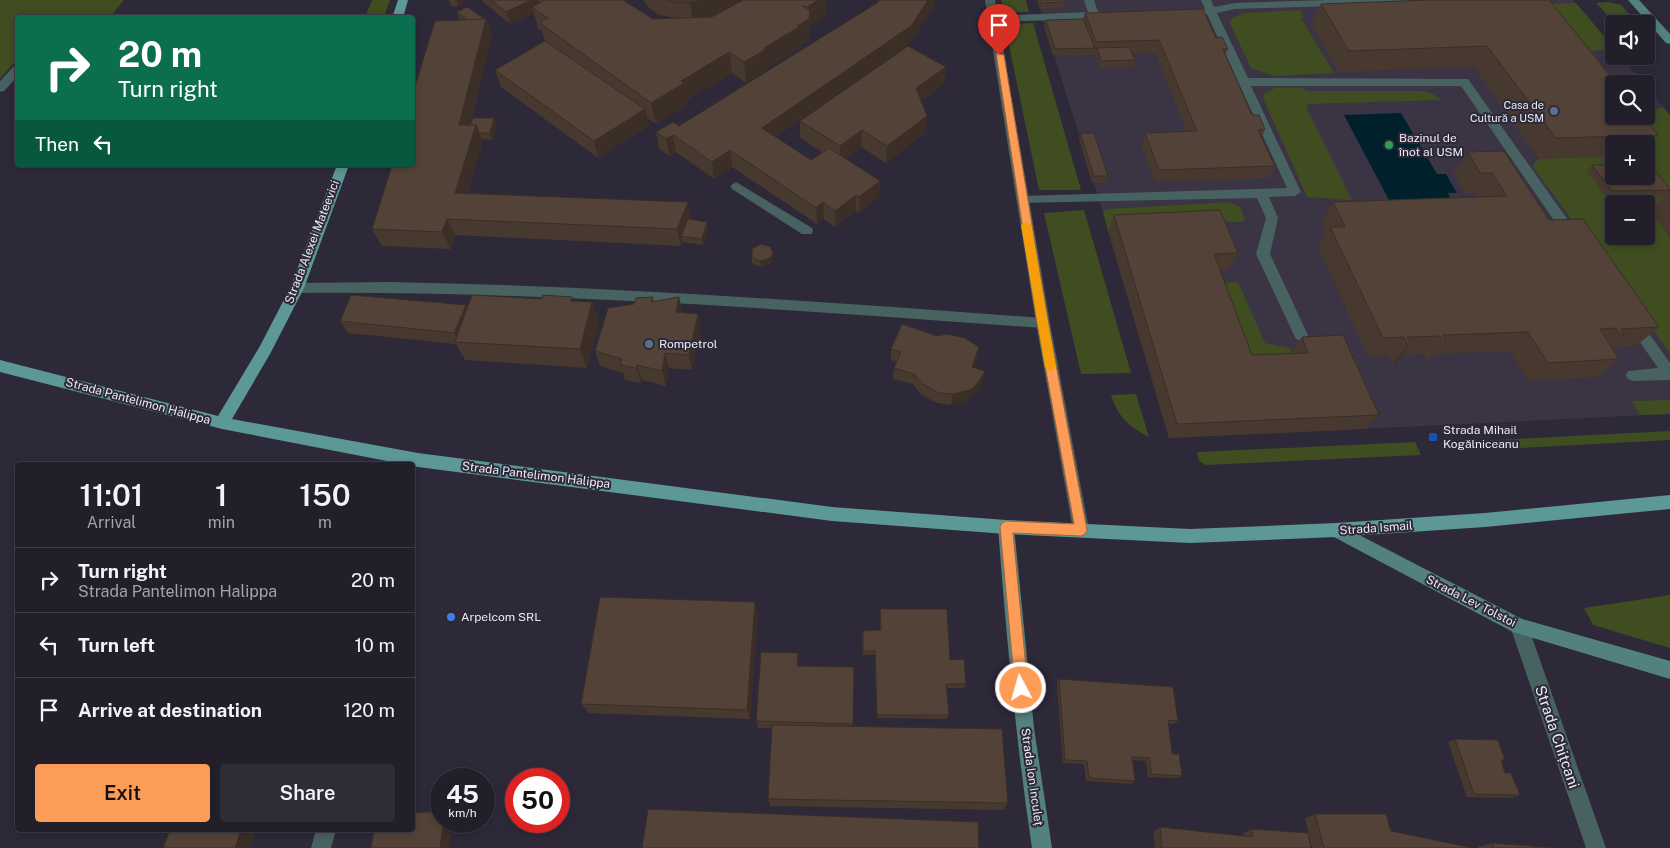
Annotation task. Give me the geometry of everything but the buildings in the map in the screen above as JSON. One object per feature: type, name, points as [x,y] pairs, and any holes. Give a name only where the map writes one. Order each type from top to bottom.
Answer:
[{"type":"main road","points":[[398,15],[403,0]]},
{"type":"main road","points":[[1633,0],[1670,41]]},
{"type":"main road","name":"Strada Alexei Mateevici","points":[[222,424],[265,350],[297,288],[342,167]]},
{"type":"main road","name":"Strada Pantelimon Halippa","points":[[0,366],[222,424],[438,463],[832,514],[1006,527],[1081,530]]},
{"type":"main road","name":"Strada Ismail","points":[[1081,530],[1190,536],[1336,530],[1485,520],[1670,502]]},
{"type":"main road","name":"Strada Ion Inculeț","points":[[1006,527],[1013,611],[1032,783],[1042,848]]},
{"type":"main road","name":"Strada Lev Tolstoi","points":[[1336,530],[1519,626],[1670,670]]},
{"type":"street","points":[[990,0],[1022,200],[1081,530]]},
{"type":"street","points":[[1089,0],[1094,16]]},
{"type":"street","points":[[1022,200],[1295,192],[1206,0]]},
{"type":"street","points":[[1192,13],[1211,12],[1235,6],[1429,0]]},
{"type":"street","points":[[994,19],[1114,15]]},
{"type":"street","points":[[0,88],[15,71]]},
{"type":"street","points":[[1243,82],[1464,82],[1578,244]]},
{"type":"street","points":[[736,186],[806,231]]},
{"type":"street","points":[[1261,193],[1272,218],[1263,254],[1301,335]]},
{"type":"street","points":[[297,288],[444,287],[696,298],[1043,322]]},
{"type":"street","points":[[1624,309],[1670,374],[1633,375]]},
{"type":"street","name":"Strada Chițcani","points":[[1519,626],[1596,848]]},
{"type":"street","points":[[321,848],[325,832]]},
{"type":"shaded area","points":[[1037,0],[1573,0],[1605,37],[1605,65],[1628,65],[1637,75],[1605,75],[1605,125],[1655,125],[1655,98],[1670,115],[1670,414],[1169,438],[1103,212]]},
{"type":"green space","points":[[0,0],[124,0],[112,15],[15,15],[15,64],[0,79]]},
{"type":"green space","points":[[372,0],[390,0],[385,15],[366,15]]},
{"type":"green space","points":[[1001,0],[1026,0],[1029,12],[1004,12]]},
{"type":"green space","points":[[1608,2],[1621,5],[1630,15],[1607,15],[1596,3]]},
{"type":"green space","points":[[1576,3],[1605,37],[1605,50],[1581,51],[1525,4]]},
{"type":"green space","points":[[1300,10],[1304,17],[1301,18],[1334,73],[1275,76],[1251,68],[1230,24],[1232,18],[1243,13]]},
{"type":"green space","points":[[1033,23],[1081,190],[1039,190],[1005,26]]},
{"type":"green space","points":[[1275,88],[1302,88],[1308,91],[1421,91],[1431,93],[1442,100],[1307,104],[1307,109],[1352,200],[1341,200],[1307,197],[1263,98],[1265,93]]},
{"type":"green space","points":[[1663,107],[1670,115],[1670,196],[1655,208],[1655,195],[1605,195],[1605,245],[1655,245],[1655,216],[1670,237],[1670,353],[1533,167],[1534,163],[1539,159],[1605,156],[1605,185],[1655,185],[1655,135],[1648,135],[1647,125],[1655,125],[1655,109]]},
{"type":"green space","points":[[1231,202],[1240,207],[1245,219],[1241,222],[1211,222],[1212,226],[1108,231],[1103,212],[1106,209]]},
{"type":"green space","points":[[1084,210],[1131,373],[1081,374],[1044,213]]},
{"type":"green space","points":[[1238,282],[1265,343],[1290,348],[1298,368],[1243,370],[1210,283]]},
{"type":"green space","points":[[1136,394],[1149,437],[1125,421],[1111,395]]},
{"type":"green space","points":[[1670,400],[1670,414],[1640,415],[1631,401]]},
{"type":"green space","points":[[1670,431],[1670,440],[1482,450],[1478,441]]},
{"type":"green space","points":[[1415,442],[1421,455],[1206,465],[1199,461],[1197,452]]},
{"type":"green space","points":[[1670,595],[1670,648],[1593,625],[1584,608]]},
{"type":"water","name":"Bazinul de înot al USM","points":[[1401,113],[1437,174],[1446,174],[1457,193],[1448,193],[1452,202],[1391,204],[1344,115]]},
{"type":"slow traffic","points":[[1026,225],[1051,367]]},
{"type":"place","name":"Casa de Cultură a USM","points":[[1554,111]]},
{"type":"place","name":"Bazinul de înot al USM","points":[[1389,145]]},
{"type":"place","name":"Rompetrol","points":[[649,344]]},
{"type":"place","name":"Strada Mihail Kogălniceanu","points":[[1433,437]]},
{"type":"place","name":"Arpelcom SRL","points":[[451,617]]},
{"type":"route","points":[[999,55],[1043,322],[1081,530],[1006,527],[1021,688]]}]
